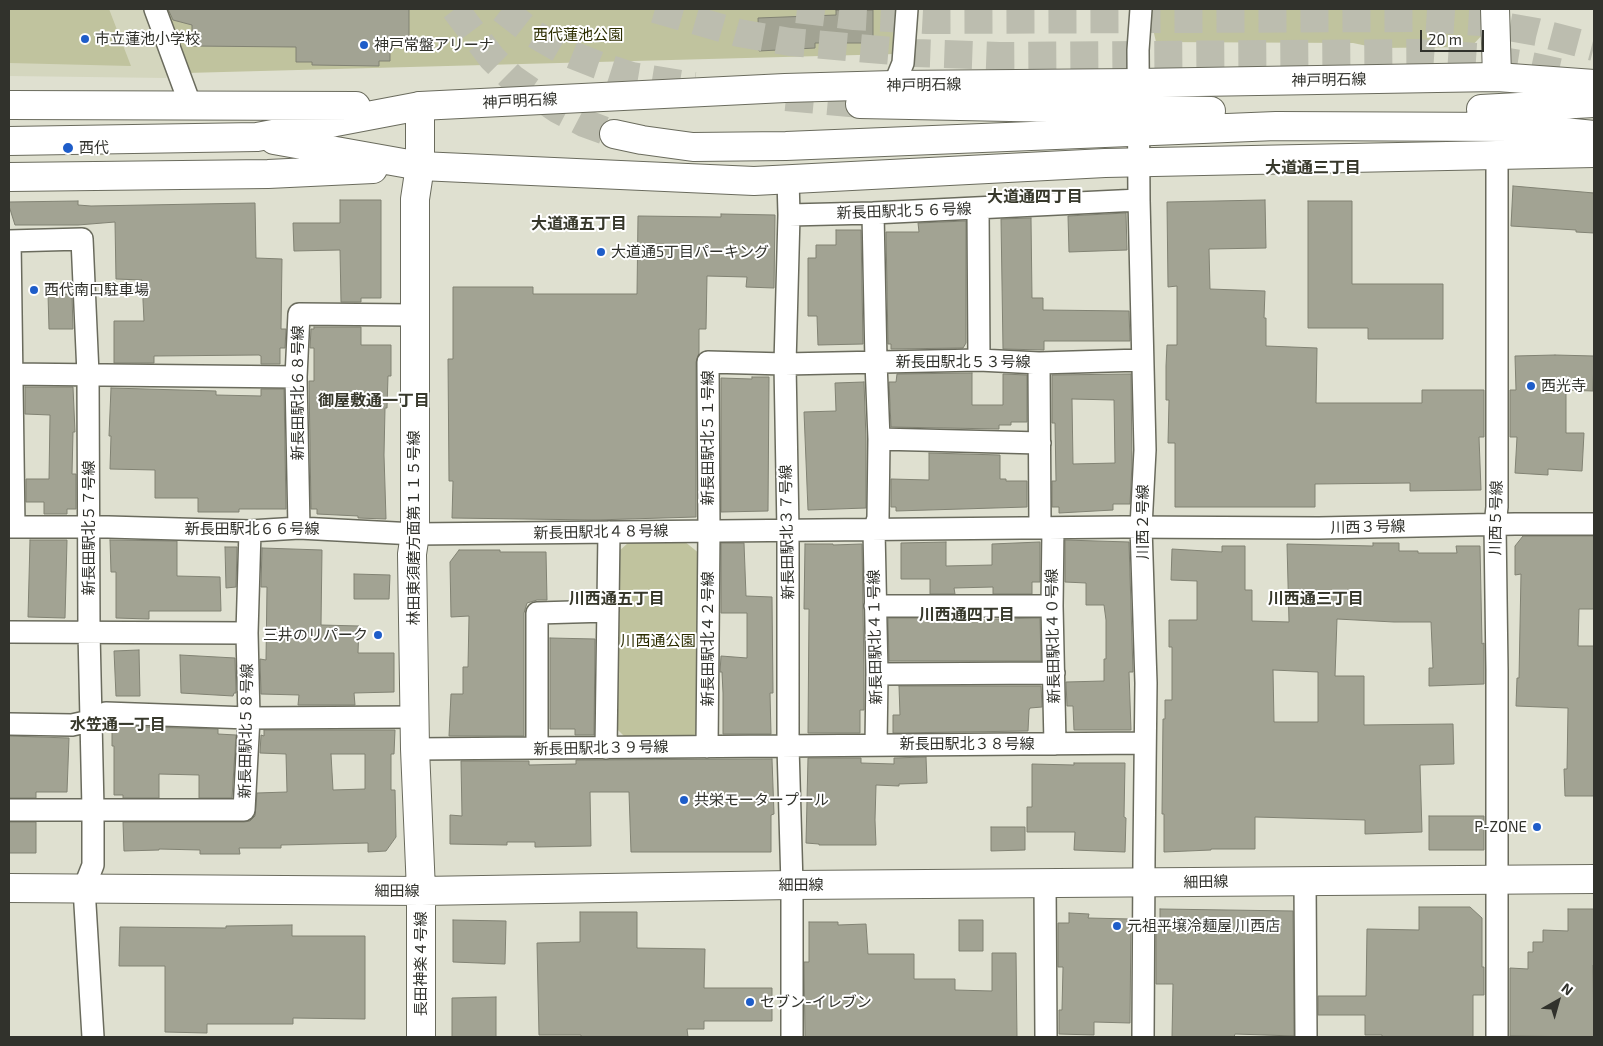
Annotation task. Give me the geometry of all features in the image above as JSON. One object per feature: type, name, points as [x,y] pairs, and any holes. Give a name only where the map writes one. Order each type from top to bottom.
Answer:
[{"type":"main road","points":[[1496,9],[1497,77]]},
{"type":"main road","name":"神戸明石線","points":[[9,140],[257,137],[420,106],[785,88],[1497,77],[1594,84]]},
{"type":"main road","points":[[614,134],[693,147],[767,146],[1139,121],[1181,111],[1510,109],[1594,103]]},
{"type":"main road","points":[[9,104],[420,106]]},
{"type":"main road","points":[[860,104],[1139,121],[1276,126],[1512,127],[1594,136]]},
{"type":"main road","name":"林田東須磨方面第１１５号線","points":[[420,106],[420,166],[416,199],[415,534],[412,554],[414,749],[421,891]]},
{"type":"main road","name":"神戸明石線","points":[[257,137],[420,166],[754,181],[1140,162],[1594,153]]},
{"type":"main road","points":[[9,177],[268,174],[420,166]]},
{"type":"main road","name":"細田線","points":[[9,888],[421,891],[792,885],[1594,879]]},
{"type":"main road","name":"長田神楽４号線","points":[[421,891],[421,1037]]},
{"type":"street","points":[[155,9],[190,104]]},
{"type":"street","points":[[894,85],[903,63],[907,9]]},
{"type":"street","name":"川西２号線","points":[[1140,9],[1138,83],[1139,200],[1145,450],[1141,527],[1146,683],[1144,1037]]},
{"type":"street","name":"川西５号線","points":[[1496,1037],[1497,670],[1495,525],[1497,506],[1497,156]]},
{"type":"street","name":"新長田駅北３７号線","points":[[788,179],[789,215],[785,364],[788,530],[788,746],[792,885],[792,1037]]},
{"type":"street","name":"新長田駅北５６号線","points":[[789,215],[873,213],[1139,200]]},
{"type":"street","points":[[978,208],[979,360]]},
{"type":"street","name":"新長田駅北４１号線","points":[[873,213],[876,362],[880,439],[878,518],[874,530],[877,674],[876,745]]},
{"type":"street","name":"新長田駅北５７号線","points":[[10,241],[82,239],[88,374],[90,721],[93,809],[92,865],[84,888]]},
{"type":"street","points":[[10,241],[11,527]]},
{"type":"street","name":"新長田駅北６８号線","points":[[299,528],[296,377],[299,314],[415,315]]},
{"type":"street","name":"新長田駅北５３号線","points":[[785,364],[979,360],[1038,363],[1142,360]]},
{"type":"street","name":"新長田駅北５１号線","points":[[709,531],[708,362],[785,364]]},
{"type":"street","name":"新長田駅北４０号線","points":[[1038,363],[1040,443],[1052,606],[1055,744]]},
{"type":"street","points":[[11,374],[296,377]]},
{"type":"street","points":[[880,439],[1040,443]]},
{"type":"street","name":"川西３号線","points":[[1046,528],[1318,528],[1594,524]]},
{"type":"street","name":"新長田駅北６６号線","points":[[11,527],[250,531],[299,528],[415,534]]},
{"type":"street","name":"新長田駅北４８号線","points":[[415,534],[1046,528]]},
{"type":"street","name":"新長田駅北５８号線","points":[[93,809],[244,810],[249,718],[247,633],[250,531]]},
{"type":"street","name":"新長田駅北４２号線","points":[[707,747],[709,531]]},
{"type":"street","points":[[606,748],[609,532]]},
{"type":"street","points":[[875,606],[1052,606]]},
{"type":"street","points":[[538,748],[537,613],[608,612]]},
{"type":"street","points":[[9,632],[247,633]]},
{"type":"street","points":[[877,674],[1054,673]]},
{"type":"street","points":[[9,724],[72,724],[90,721],[106,713],[249,718],[414,717]]},
{"type":"street","name":"新長田駅北３８号線","points":[[788,746],[1146,743]]},
{"type":"street","name":"新長田駅北３９号線","points":[[414,749],[788,746]]},
{"type":"street","points":[[9,810],[93,809]]},
{"type":"street","points":[[1305,881],[1306,1037]]},
{"type":"street","points":[[1045,883],[1046,1037]]},
{"type":"street","points":[[84,888],[93,1037]]},
{"type":"shaded area","name":"市立蓮池小学校","points":[[9,9],[149,9],[172,69],[166,78],[9,76]]},
{"type":"green space","points":[[9,9],[109,9],[131,66],[9,63]]},
{"type":"green space","name":"西代蓮池公園","points":[[163,9],[899,9],[895,54],[186,73]]},
{"type":"green space","points":[[1483,9],[1484,33],[1471,47],[1377,48],[1353,43],[1156,42],[1153,29],[1159,10]]},
{"type":"green space","name":"川西通公園","points":[[684,541],[700,554],[700,729],[690,740],[628,740],[617,729],[617,553],[629,542]]},
{"type":"building","points":[[168,9],[409,9],[409,39],[395,39],[395,48],[390,49],[390,61],[379,61],[379,66],[312,65],[312,62],[296,62],[296,47],[192,46],[192,25],[173,20]]},
{"type":"building","points":[[836,10],[873,10],[873,43],[815,43],[815,48],[759,51],[758,18],[836,15]]},
{"type":"building","points":[[1513,186],[1594,193],[1594,233],[1511,226]]},
{"type":"building","points":[[340,200],[381,200],[381,298],[361,298],[361,302],[341,302],[340,250],[294,251],[293,223],[340,223]]},
{"type":"building","points":[[1265,200],[1266,248],[1209,249],[1210,289],[1265,291],[1266,346],[1317,348],[1316,403],[1422,403],[1422,390],[1484,390],[1484,437],[1479,437],[1481,490],[1410,491],[1410,483],[1315,484],[1315,507],[1175,507],[1175,443],[1168,443],[1169,400],[1166,400],[1166,366],[1167,345],[1177,345],[1177,286],[1168,287],[1167,202]]},
{"type":"building","points":[[78,201],[78,205],[91,206],[255,203],[256,258],[282,259],[281,329],[286,329],[285,348],[280,348],[280,364],[261,364],[261,356],[259,355],[154,356],[154,363],[114,363],[114,321],[144,321],[142,280],[116,279],[115,222],[78,225],[15,225],[9,206],[9,202]]},
{"type":"building","points":[[1308,201],[1352,201],[1352,284],[1443,284],[1443,339],[1368,339],[1368,328],[1308,328]]},
{"type":"building","points":[[1126,213],[1127,250],[1069,252],[1068,216]]},
{"type":"building","points":[[721,214],[775,215],[774,288],[746,287],[747,277],[707,276],[706,329],[699,329],[699,353],[696,362],[696,517],[595,520],[452,518],[453,481],[449,481],[448,359],[453,359],[453,287],[533,287],[533,294],[637,294],[638,216],[721,217]]},
{"type":"building","points":[[1031,218],[1032,298],[1043,298],[1043,310],[1129,311],[1130,341],[1044,341],[1044,350],[1003,349],[1001,219]]},
{"type":"building","points":[[966,221],[966,343],[963,348],[891,349],[891,344],[888,344],[886,232],[919,232],[918,223]]},
{"type":"building","points":[[836,230],[861,230],[863,344],[818,345],[817,316],[808,316],[808,258],[816,258],[816,245],[836,245]]},
{"type":"building","points":[[48,294],[72,294],[73,329],[49,329]]},
{"type":"building","points":[[314,327],[361,327],[361,345],[391,345],[391,376],[388,376],[387,408],[385,408],[386,519],[317,514],[317,509],[311,509],[309,381],[314,381],[314,348],[310,348],[311,329],[314,329]]},
{"type":"building","points":[[1515,356],[1594,356],[1593,391],[1566,390],[1566,433],[1584,433],[1582,471],[1548,469],[1548,475],[1515,473],[1517,437],[1510,437],[1510,390],[1516,390]]},
{"type":"building","points":[[972,373],[972,405],[1003,405],[1003,374],[1027,375],[1027,422],[1011,422],[1011,425],[999,425],[999,429],[891,427],[889,382],[896,382],[897,374]]},
{"type":"building","points":[[1131,374],[1132,464],[1130,504],[1113,504],[1113,510],[1059,513],[1059,507],[1052,507],[1052,481],[1056,481],[1055,423],[1052,423],[1052,375]],"holes":[[[1072,399],[1114,400],[1115,463],[1073,464]]]},
{"type":"building","points":[[752,377],[769,377],[768,511],[721,512],[721,378],[752,379]]},
{"type":"building","points":[[864,382],[866,508],[808,510],[804,412],[836,411],[835,383]]},
{"type":"building","points":[[25,387],[73,387],[75,432],[73,432],[72,474],[76,474],[76,509],[67,509],[67,514],[44,514],[44,502],[26,502],[26,479],[49,479],[50,415],[25,414]]},
{"type":"building","points":[[111,388],[216,391],[216,395],[261,396],[261,389],[284,389],[286,509],[239,509],[239,512],[198,512],[198,498],[155,498],[155,470],[110,469]]},
{"type":"building","points":[[929,453],[1000,455],[1000,479],[1006,479],[1006,481],[1027,481],[1027,507],[896,511],[896,507],[891,507],[891,479],[929,480]]},
{"type":"building","points":[[1523,536],[1594,536],[1594,609],[1579,609],[1578,646],[1594,646],[1594,796],[1565,796],[1564,769],[1567,769],[1568,708],[1516,706],[1517,678],[1519,678],[1521,574],[1515,575],[1515,546]]},
{"type":"building","points":[[30,540],[67,540],[65,618],[28,617]]},
{"type":"building","points":[[110,540],[177,541],[177,576],[220,577],[221,611],[149,611],[149,619],[116,618],[116,572],[111,572]]},
{"type":"building","points":[[1065,540],[1129,542],[1133,672],[1129,672],[1131,730],[1074,730],[1073,706],[1067,706],[1066,682],[1104,681],[1106,620],[1104,605],[1086,605],[1086,583],[1065,582]]},
{"type":"building","points":[[946,542],[946,566],[992,565],[992,544],[1040,542],[1040,582],[1032,582],[1032,594],[993,594],[993,587],[954,588],[955,594],[930,594],[930,579],[901,579],[901,543]]},
{"type":"building","points":[[721,543],[744,543],[746,596],[772,597],[773,693],[770,693],[771,734],[723,734],[721,656],[747,658],[747,613],[721,613]]},
{"type":"building","points":[[1373,543],[1399,543],[1399,551],[1457,553],[1456,546],[1480,546],[1484,684],[1429,686],[1429,668],[1433,668],[1431,622],[1337,619],[1335,676],[1364,676],[1364,725],[1453,724],[1454,764],[1420,765],[1422,832],[1365,834],[1365,820],[1255,817],[1255,849],[1164,852],[1164,814],[1162,814],[1163,719],[1165,719],[1165,700],[1172,700],[1172,647],[1169,647],[1169,620],[1197,620],[1197,581],[1171,580],[1172,549],[1222,552],[1222,546],[1245,546],[1245,590],[1252,590],[1252,621],[1289,622],[1287,544],[1373,546]],"holes":[[[1273,670],[1318,672],[1318,722],[1274,722]]]},
{"type":"building","points":[[805,544],[862,544],[864,710],[860,710],[860,733],[808,733],[809,609],[804,609]]},
{"type":"building","points":[[225,547],[237,547],[236,587],[226,588]]},
{"type":"building","points":[[262,548],[322,550],[321,625],[359,626],[358,653],[394,653],[394,692],[354,693],[355,705],[298,705],[299,695],[261,694],[260,659],[266,660],[267,587],[261,587]]},
{"type":"building","points":[[459,550],[546,552],[547,600],[527,603],[524,613],[524,736],[449,736],[451,694],[463,694],[463,667],[468,667],[469,616],[451,617],[450,562]]},
{"type":"building","points":[[354,574],[390,575],[389,599],[354,599]]},
{"type":"building","points":[[888,618],[956,618],[956,620],[1040,618],[1041,661],[889,661]]},
{"type":"building","points":[[550,638],[595,639],[594,735],[575,735],[575,729],[550,729]]},
{"type":"building","points":[[139,650],[140,696],[116,696],[114,651]]},
{"type":"building","points":[[180,655],[235,658],[236,693],[233,696],[181,693]]},
{"type":"building","points":[[899,686],[1041,686],[1042,707],[1030,708],[1028,731],[893,733],[893,715],[900,715]]},
{"type":"building","points":[[112,726],[218,729],[218,734],[236,735],[232,798],[199,798],[199,775],[159,774],[159,798],[123,798],[123,795],[114,795]]},
{"type":"building","points":[[264,730],[395,730],[394,754],[391,754],[391,790],[395,790],[396,837],[386,851],[368,852],[368,843],[281,845],[281,848],[239,848],[240,854],[200,854],[200,850],[159,849],[124,851],[123,822],[250,821],[255,816],[257,793],[287,792],[286,754],[260,753],[261,735],[264,736]],"holes":[[[331,754],[365,754],[365,789],[333,790]]]},
{"type":"building","points":[[9,736],[69,738],[67,792],[36,792],[36,798],[9,798]]},
{"type":"building","points":[[926,757],[927,783],[899,784],[899,786],[876,785],[876,845],[819,845],[806,843],[808,758],[861,758],[861,763],[894,764],[894,758]]},
{"type":"building","points":[[772,759],[774,814],[771,815],[771,852],[631,852],[629,792],[590,792],[591,846],[535,847],[535,842],[507,842],[507,845],[450,844],[450,815],[462,816],[461,761],[529,761],[529,765],[576,764],[576,760]]},
{"type":"building","points":[[1074,763],[1125,763],[1125,852],[1074,850],[1075,832],[1027,832],[1027,807],[1032,807],[1032,764],[1074,765]]},
{"type":"building","points":[[1429,816],[1484,816],[1484,850],[1429,850]]},
{"type":"building","points":[[9,822],[36,822],[36,853],[9,853]]},
{"type":"building","points":[[991,827],[1025,827],[1025,850],[991,851]]},
{"type":"building","points":[[1419,907],[1470,907],[1482,918],[1484,995],[1473,995],[1473,1037],[1382,1037],[1382,1035],[1365,1035],[1365,1015],[1318,1015],[1318,996],[1366,996],[1367,929],[1419,930]]},
{"type":"building","points":[[1160,909],[1293,911],[1294,1036],[1235,1034],[1234,1037],[1172,1037],[1173,984],[1156,984],[1156,920],[1160,920]]},
{"type":"building","points":[[1568,909],[1594,909],[1594,1037],[1510,1036],[1510,968],[1528,969],[1528,952],[1533,952],[1533,942],[1543,942],[1543,930],[1568,931]]},
{"type":"building","points":[[580,912],[637,912],[637,948],[705,949],[704,988],[772,988],[772,1021],[704,1021],[704,1029],[687,1029],[688,1037],[539,1035],[537,943],[580,942]]},
{"type":"building","points":[[1069,913],[1089,914],[1088,918],[1131,919],[1130,1023],[1094,1022],[1094,1035],[1059,1034],[1059,1010],[1062,1010],[1063,967],[1058,967],[1058,923],[1069,923]]},
{"type":"building","points":[[453,920],[506,921],[505,964],[453,962]]},
{"type":"building","points":[[959,920],[983,920],[983,951],[959,951]]},
{"type":"building","points":[[809,922],[838,922],[838,925],[866,924],[868,954],[914,954],[914,979],[955,979],[955,990],[992,991],[992,953],[1016,953],[1017,1037],[805,1037],[804,962],[809,962]]},
{"type":"building","points":[[292,925],[292,936],[365,936],[365,1019],[293,1018],[293,1024],[207,1024],[207,1033],[165,1032],[165,966],[119,966],[120,927],[226,928],[226,926]]},
{"type":"building","points":[[496,997],[496,1037],[452,1037],[452,998]]},
{"type":"tunnel","points":[[455,9],[492,58],[512,78],[557,109],[584,123],[614,134]]},
{"type":"tunnel","points":[[502,9],[534,34],[565,52],[632,76],[694,86]]},
{"type":"tunnel","points":[[655,9],[739,33],[790,42],[915,53],[999,56],[1418,53],[1477,57],[1562,73]]},
{"type":"tunnel","points":[[797,9],[854,16],[927,20],[1420,18],[1480,22],[1537,32],[1594,47]]},
{"type":"tunnel","points":[[786,97],[860,104]]},
{"type":"place","name":"市立蓮池小学校","points":[[85,39]]},
{"type":"place","name":"神戸常盤アリーナ","points":[[364,45]]},
{"type":"place","name":"西代","points":[[68,148]]},
{"type":"place","name":"大道通5丁目パーキング","points":[[601,252]]},
{"type":"place","name":"西代南口駐車場","points":[[34,290]]},
{"type":"place","name":"西光寺","points":[[1531,386]]},
{"type":"place","name":"三井のリパーク","points":[[378,635]]},
{"type":"place","name":"共栄モータープール","points":[[684,800]]},
{"type":"place","name":"P-ZONE","points":[[1537,827]]},
{"type":"place","name":"元祖平壌冷麺屋 川西店","points":[[1117,926]]},
{"type":"place","name":"セブン-イレブン","points":[[750,1002]]},
{"type":"district","name":"大道通三丁目","points":[[1313,168]]},
{"type":"district","name":"大道通四丁目","points":[[1035,197]]},
{"type":"district","name":"大道通五丁目","points":[[579,224]]},
{"type":"district","name":"御屋敷通一丁目","points":[[374,401]]},
{"type":"district","name":"川西通五丁目","points":[[617,599]]},
{"type":"district","name":"川西通三丁目","points":[[1316,599]]},
{"type":"district","name":"川西通四丁目","points":[[967,615]]},
{"type":"district","name":"水笠通一丁目","points":[[118,725]]}]
